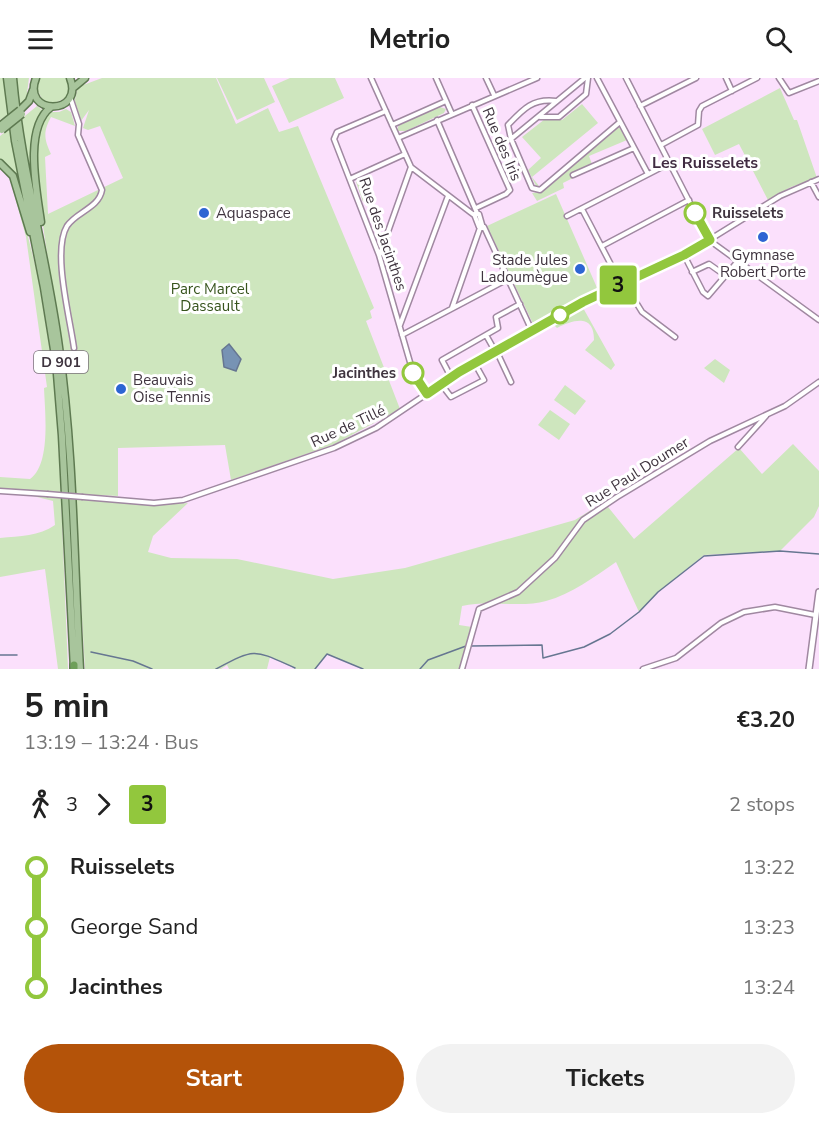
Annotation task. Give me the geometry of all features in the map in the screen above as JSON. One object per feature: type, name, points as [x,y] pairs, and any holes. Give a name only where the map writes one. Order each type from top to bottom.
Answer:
[{"type":"main road","name":"D 901","points":[[7,78],[15,141],[47,302],[61,422],[75,668]]},
{"type":"main road","name":"D 901","points":[[13,78],[23,150],[44,256],[64,388],[75,668]]},
{"type":"main road","points":[[21,112],[29,101],[36,78]]},
{"type":"main road","points":[[70,78],[73,88]]},
{"type":"main road","points":[[33,89],[42,103],[51,107],[61,105],[70,96],[73,88],[85,78]]},
{"type":"main road","points":[[1,130],[21,112],[42,103]]},
{"type":"main road","points":[[44,256],[34,146],[40,122],[51,107]]},
{"type":"main road","points":[[0,163],[14,179],[47,302]]},
{"type":"main road","points":[[809,669],[819,592]]},
{"type":"street","points":[[380,78],[372,80],[411,167],[475,214],[532,331]]},
{"type":"street","points":[[436,78],[452,114]]},
{"type":"street","points":[[486,78],[494,95]]},
{"type":"street","points":[[398,138],[537,78]]},
{"type":"street","points":[[511,139],[587,78]]},
{"type":"street","points":[[538,117],[559,117],[587,92],[587,78]]},
{"type":"street","points":[[597,78],[648,174]]},
{"type":"street","points":[[626,78],[710,240],[819,320]]},
{"type":"street","points":[[640,106],[696,78]]},
{"type":"street","points":[[726,78],[732,91]]},
{"type":"street","points":[[661,146],[697,126],[700,123],[700,107],[757,78]]},
{"type":"street","points":[[779,78],[790,94],[819,81]]},
{"type":"street","points":[[70,96],[79,123],[78,135],[102,192],[97,202],[72,220],[61,241],[74,348]]},
{"type":"street","points":[[557,101],[543,99],[533,103],[508,125],[511,139],[531,186],[540,190],[620,122]]},
{"type":"street","points":[[392,125],[446,101]]},
{"type":"street","points":[[61,105],[75,114]]},
{"type":"street","name":"Rue des Iris","points":[[472,105],[510,190],[476,208]]},
{"type":"street","name":"Rue des Jacinthes","points":[[386,111],[335,134],[334,140],[352,178],[380,255],[414,376],[427,394]]},
{"type":"street","points":[[437,120],[476,208],[475,214]]},
{"type":"street","points":[[573,175],[634,148]]},
{"type":"street","points":[[352,178],[405,154]]},
{"type":"street","points":[[567,216],[670,163]]},
{"type":"street","points":[[380,255],[411,167]]},
{"type":"street","name":"Rue de Tillé","points":[[0,491],[173,502],[199,496],[345,444],[388,422],[474,362],[622,283],[684,255],[775,199],[819,179]]},
{"type":"street","points":[[812,182],[819,196]]},
{"type":"street","points":[[400,326],[448,196]]},
{"type":"street","points":[[602,246],[689,200]]},
{"type":"street","points":[[582,209],[622,283],[642,312],[675,337]]},
{"type":"street","points":[[452,309],[482,228]]},
{"type":"street","points":[[684,255],[703,292],[708,296],[738,261]]},
{"type":"street","points":[[692,272],[709,264],[726,276]]},
{"type":"street","points":[[402,335],[508,279]]},
{"type":"street","points":[[451,376],[441,363],[443,359],[499,327],[496,317],[520,304]]},
{"type":"street","points":[[486,335],[511,382]]},
{"type":"street","points":[[441,384],[451,397],[484,380],[474,362]]},
{"type":"street","name":"Rue Paul Doumer","points":[[462,669],[479,609],[516,593],[555,558],[583,520],[688,453],[791,403],[819,382]]},
{"type":"street","points":[[738,447],[766,416]]},
{"type":"street","points":[[643,669],[676,658],[721,623],[744,612],[775,607],[815,615]]},
{"type":"green space","points":[[0,78],[4,78],[9,114],[0,120]]},
{"type":"green space","points":[[15,78],[29,78],[26,101],[18,107]]},
{"type":"green space","points":[[39,78],[67,78],[70,90],[67,97],[53,104],[44,102],[37,90]]},
{"type":"green space","name":"Parc Marcel Dassault","points":[[102,78],[216,78],[236,124],[268,108],[279,132],[298,126],[374,308],[370,311],[372,318],[366,321],[400,409],[335,444],[231,480],[225,445],[118,448],[118,496],[75,494],[65,374],[42,219],[35,152],[37,135],[47,112],[59,112],[66,109],[71,112],[75,126],[51,117],[46,131],[46,140],[51,154],[45,157],[48,214],[123,178],[100,126],[88,130],[83,128],[89,110],[81,121],[74,103],[78,87]]},
{"type":"green space","points":[[217,78],[264,78],[275,102],[237,120]]},
{"type":"green space","points":[[290,78],[335,78],[344,98],[289,123],[272,86]]},
{"type":"green space","points":[[780,88],[794,120],[797,120],[817,178],[791,187],[768,200],[739,144],[715,155],[702,129]]},
{"type":"green space","points":[[582,104],[598,123],[532,177],[539,186],[537,188],[528,170],[541,158],[522,137],[545,119],[562,120]]},
{"type":"green space","points":[[37,106],[44,111],[35,133],[37,210],[20,120]]},
{"type":"green space","points":[[440,107],[446,109],[444,113],[406,131],[397,131],[399,124]]},
{"type":"green space","points":[[11,127],[28,215],[14,174],[0,162],[0,136]]},
{"type":"green space","points":[[619,127],[627,140],[589,156],[592,164],[572,174],[573,178],[563,183],[564,188],[537,201],[532,193],[541,192]]},
{"type":"green space","points":[[0,165],[9,170],[14,180],[38,277],[55,381],[61,493],[0,488],[0,477],[30,479],[37,472],[44,450],[46,424],[44,388],[47,387],[26,237],[8,172],[0,170]]},
{"type":"green space","points":[[364,176],[372,198],[363,202],[356,182]]},
{"type":"green space","points":[[556,194],[598,290],[534,326],[487,226]]},
{"type":"green space","points":[[582,306],[615,365],[611,370],[585,350],[594,340],[593,331],[587,322],[576,321],[557,328],[555,326],[555,322]]},
{"type":"green space","points":[[715,359],[730,370],[724,383],[704,368]]},
{"type":"green space","points":[[565,385],[586,401],[575,415],[554,400]]},
{"type":"green space","points":[[550,410],[570,424],[559,440],[538,425]]},
{"type":"green space","points":[[793,444],[819,471],[819,506],[814,517],[780,551],[704,555],[658,592],[639,612],[616,562],[574,590],[546,601],[527,604],[462,606],[459,625],[472,627],[460,669],[363,669],[327,654],[315,669],[296,669],[270,657],[267,669],[229,669],[227,665],[221,669],[85,669],[75,499],[156,505],[188,503],[153,536],[148,552],[171,558],[237,559],[333,579],[405,568],[575,520],[604,502],[634,539],[739,448],[762,474]]},
{"type":"green space","points":[[29,495],[61,498],[68,669],[58,669],[45,569],[0,577],[0,538],[36,533],[55,525],[53,501]]},
{"type":"water","points":[[229,344],[241,359],[236,371],[224,367],[222,350]]},
{"type":"waterway","points":[[470,646],[542,645],[543,658],[584,647],[610,634],[704,556],[780,551],[819,554]]},
{"type":"waterway","points":[[420,669],[428,660],[466,646]]},
{"type":"waterway","points":[[91,652],[133,661],[152,669]]},
{"type":"waterway","points":[[216,669],[248,654],[262,654],[295,668]]},
{"type":"waterway","points":[[315,669],[327,654],[363,669]]},
{"type":"waterway","points":[[0,655],[17,655]]},
{"type":"bus line","name":"3","points":[[413,373],[427,394],[459,372],[583,302],[691,251],[710,240],[695,213]]},
{"type":"place","name":"Aquaspace","points":[[204,213]]},
{"type":"place","name":"Ruisselets","points":[[695,213]]},
{"type":"place","name":"Gymnase Robert Porte","points":[[763,237]]},
{"type":"place","name":"Stade Jules Ladoumègue","points":[[580,269]]},
{"type":"place","name":"Jacinthes","points":[[413,373]]},
{"type":"place","name":"Beauvais Oise Tennis","points":[[121,389]]},
{"type":"district","name":"Les Ruisselets","points":[[705,163]]}]
